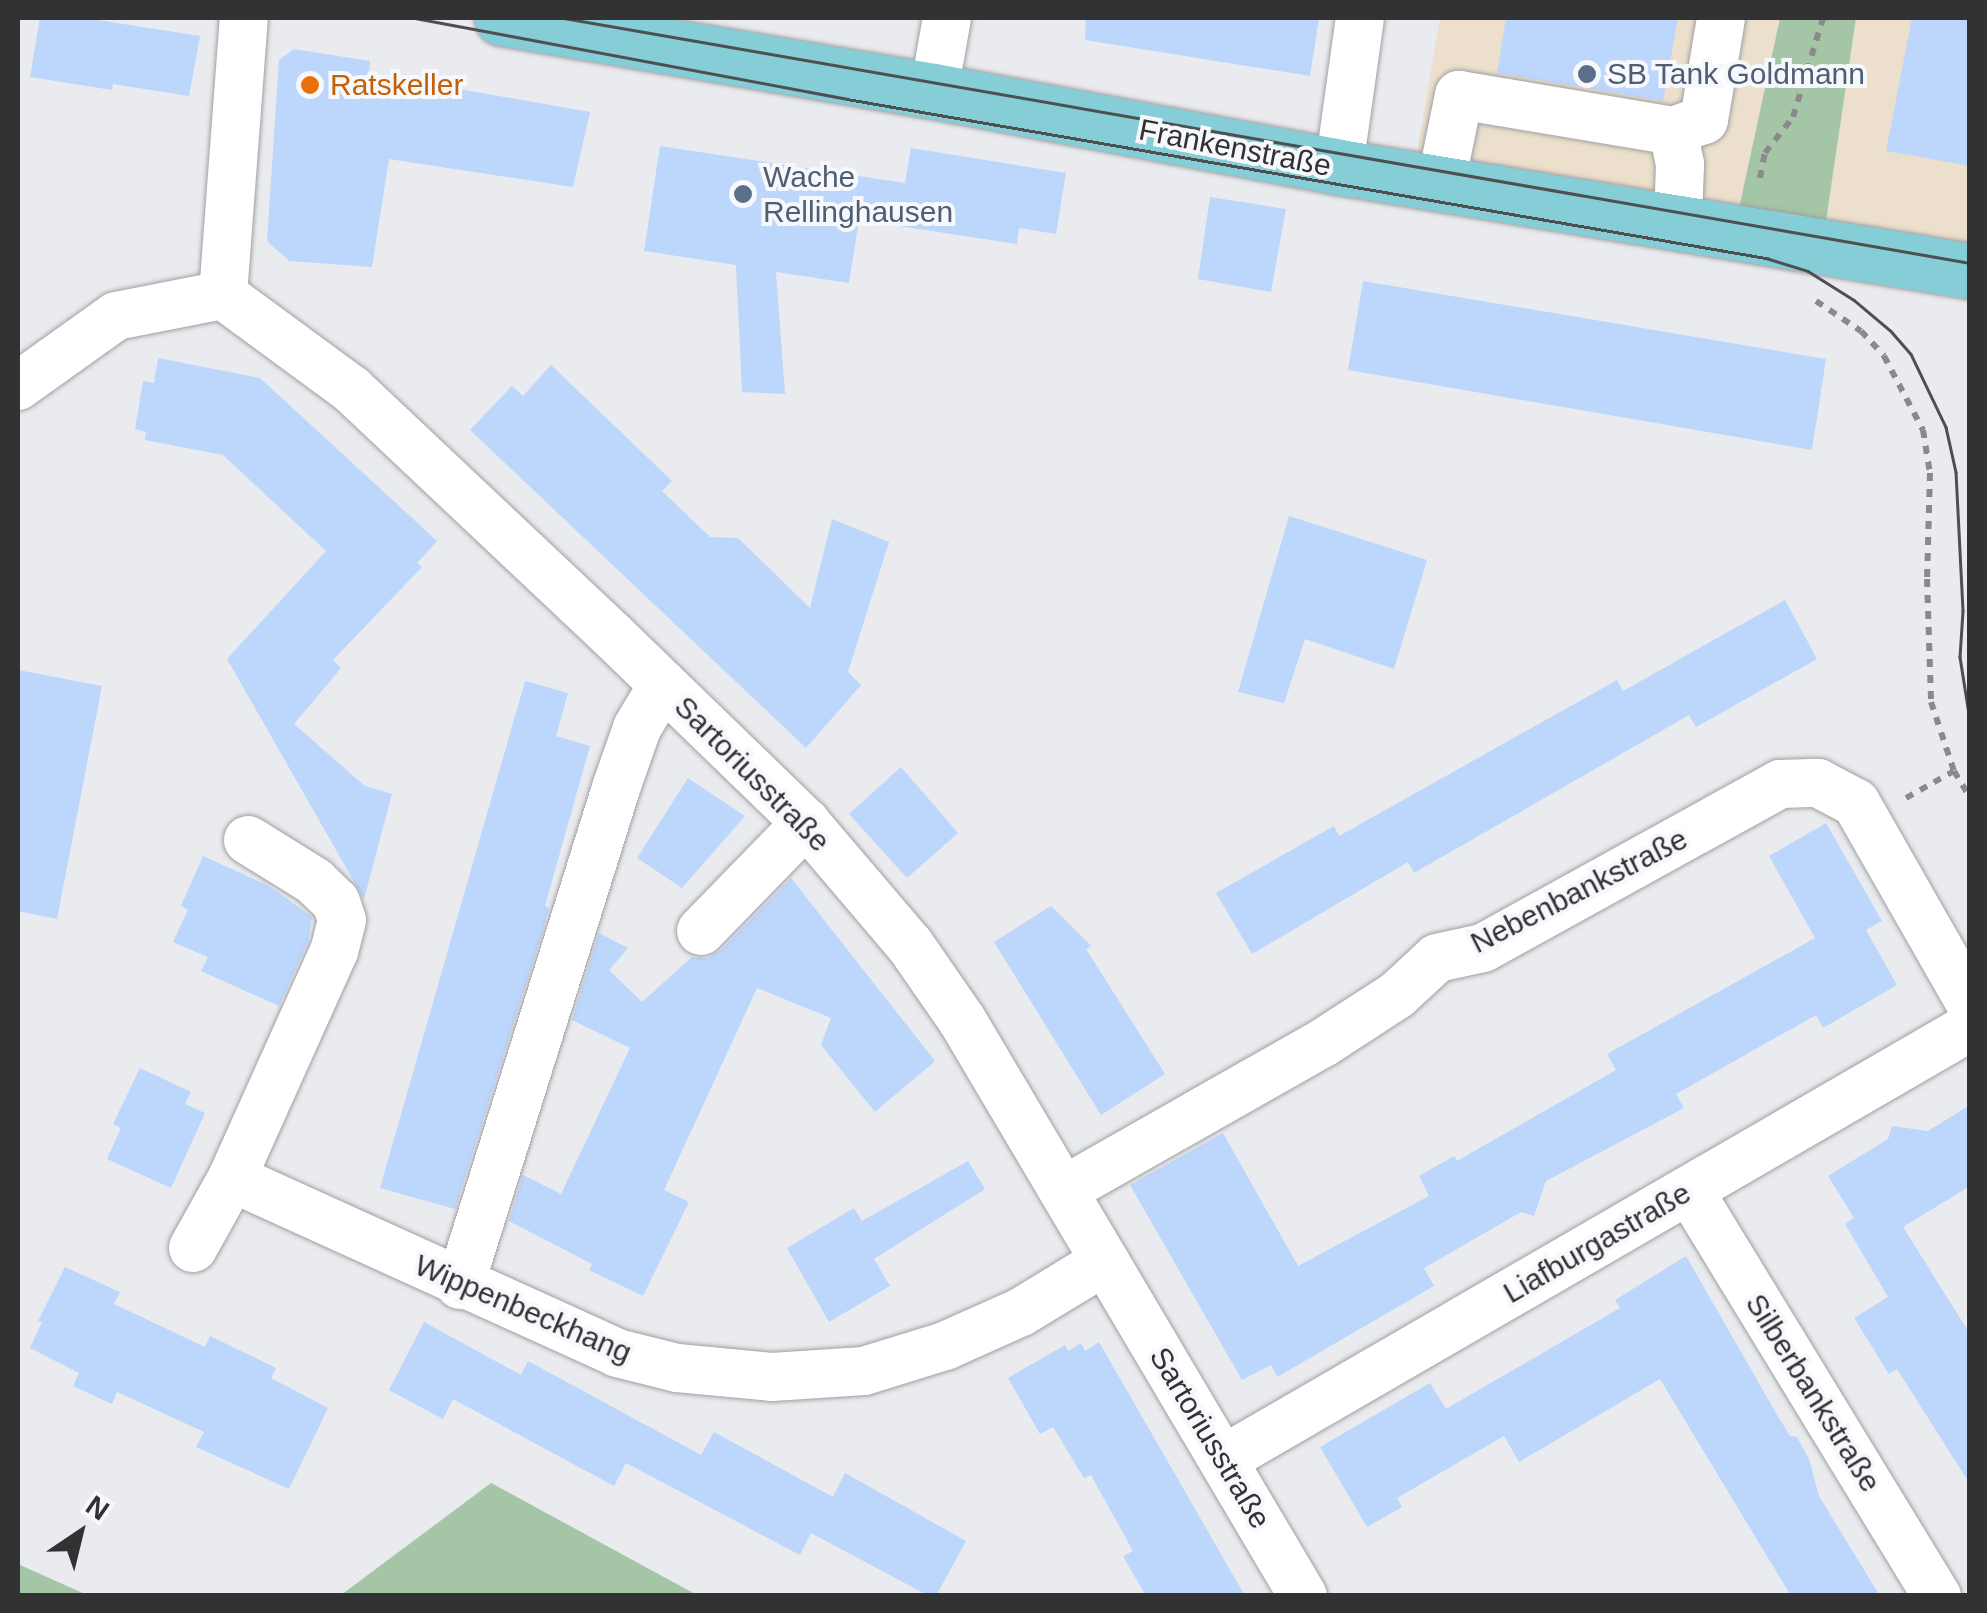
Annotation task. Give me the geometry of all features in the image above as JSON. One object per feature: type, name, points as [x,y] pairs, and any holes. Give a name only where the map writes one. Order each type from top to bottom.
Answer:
[{"type":"main road","name":"Frankenstraße","points":[[502,18],[934,91],[1339,167],[1970,271]]},
{"type":"street","points":[[18,386],[116,316],[223,295],[244,18]]},
{"type":"street","points":[[934,91],[947,18]]},
{"type":"street","points":[[1339,167],[1360,18]]},
{"type":"street","points":[[1441,183],[1459,95],[1673,131],[1704,120],[1721,18]]},
{"type":"street","points":[[1673,131],[1680,164],[1678,221]]},
{"type":"street","name":"Sartoriusstraße","points":[[223,295],[351,389],[663,684],[806,823],[910,945],[962,1020],[1304,1596]]},
{"type":"street","points":[[460,1285],[616,788],[637,728],[663,684]]},
{"type":"street","name":"Nebenbankstraße","points":[[1064,1190],[1323,1043],[1397,995],[1438,958],[1483,948],[1780,784],[1818,783],[1856,804],[1970,1003]]},
{"type":"street","points":[[701,931],[806,823]]},
{"type":"street","points":[[193,1248],[232,1178],[272,1090],[334,951],[342,920],[336,902],[314,881],[248,840]]},
{"type":"street","name":"Liafburgastraße","points":[[1224,1459],[1970,1027]]},
{"type":"street","name":"Wippenbeckhang","points":[[232,1178],[616,1353],[677,1368],[772,1377],[864,1371],[945,1346],[1022,1312],[1105,1262]]},
{"type":"street","name":"Silberbankstraße","points":[[1689,1190],[1937,1596]]},
{"type":"path","points":[[1760,178],[1765,153],[1793,117],[1823,18]]},
{"type":"path","points":[[1807,296],[1862,331],[1884,356],[1923,430],[1930,473],[1927,579],[1931,702],[1954,772],[1970,798]]},
{"type":"shaded area","points":[[1440,18],[1780,18],[1735,227],[1413,175]]},
{"type":"shaded area","points":[[1856,18],[1969,18],[1969,267],[1823,241]]},
{"type":"green space","points":[[1780,18],[1856,18],[1823,241],[1735,227]]},
{"type":"green space","points":[[491,1483],[697,1595],[341,1595]]},
{"type":"green space","points":[[18,1564],[87,1595],[18,1595]]},
{"type":"building","points":[[40,18],[85,18],[200,36],[189,96],[113,84],[112,90],[30,77]]},
{"type":"building","points":[[1086,18],[1319,18],[1310,76],[1085,40]]},
{"type":"building","points":[[1506,18],[1678,18],[1663,101],[1497,73]]},
{"type":"building","points":[[1912,18],[1970,18],[1970,166],[1886,151]]},
{"type":"building","points":[[294,49],[370,61],[368,93],[448,87],[590,112],[573,187],[389,159],[372,267],[289,261],[267,241],[279,60]]},
{"type":"building","points":[[660,146],[905,183],[911,148],[1066,173],[1056,234],[1019,228],[1017,244],[859,220],[849,283],[776,272],[785,394],[742,392],[736,265],[644,251]]},
{"type":"building","points":[[1210,197],[1286,209],[1271,292],[1198,279]]},
{"type":"building","points":[[1363,281],[1826,359],[1812,450],[1348,370]]},
{"type":"building","points":[[158,358],[260,378],[437,541],[417,563],[422,567],[333,660],[341,668],[294,724],[365,786],[392,794],[364,899],[227,659],[326,551],[223,455],[145,440],[146,432],[135,429],[143,381],[154,383]]},
{"type":"building","points":[[551,365],[672,481],[662,491],[710,537],[738,538],[810,608],[832,519],[889,542],[848,672],[861,685],[806,748],[470,430],[512,386],[523,396]]},
{"type":"building","points":[[1289,516],[1427,560],[1394,669],[1305,639],[1284,703],[1238,692]]},
{"type":"building","points":[[1785,600],[1817,659],[1696,727],[1689,715],[1414,873],[1408,862],[1252,954],[1216,893],[1334,826],[1339,836],[1617,680],[1623,691]]},
{"type":"building","points":[[18,670],[102,686],[57,919],[18,911]]},
{"type":"building","points":[[525,681],[568,693],[556,736],[590,746],[545,906],[549,908],[543,930],[455,1209],[380,1188]]},
{"type":"building","points":[[901,767],[958,833],[907,878],[849,814]]},
{"type":"building","points":[[688,778],[745,816],[682,888],[637,858]]},
{"type":"building","points":[[1826,823],[1882,921],[1866,930],[1897,985],[1823,1028],[1816,1015],[1676,1094],[1684,1108],[1546,1181],[1534,1216],[1521,1212],[1424,1268],[1434,1286],[1277,1377],[1271,1365],[1242,1380],[1130,1185],[1223,1133],[1298,1266],[1429,1196],[1419,1176],[1454,1156],[1457,1161],[1616,1070],[1607,1054],[1815,938],[1769,856]]},
{"type":"building","points":[[203,856],[269,886],[312,917],[308,942],[279,1006],[201,971],[208,957],[173,942],[188,910],[181,906]]},
{"type":"building","points":[[791,878],[935,1061],[875,1112],[821,1045],[831,1018],[757,988],[664,1190],[689,1202],[643,1296],[589,1270],[592,1264],[509,1221],[523,1175],[561,1194],[630,1048],[572,1020],[599,933],[628,948],[609,970],[642,1002],[692,957],[708,958],[721,950]]},
{"type":"building","points":[[1051,906],[1091,946],[1086,949],[1165,1074],[1101,1115],[994,942]]},
{"type":"building","points":[[140,1068],[191,1092],[185,1104],[205,1113],[171,1188],[107,1159],[121,1128],[113,1124]]},
{"type":"building","points":[[1970,1105],[1970,1186],[1903,1227],[1970,1334],[1970,1484],[1897,1369],[1889,1374],[1854,1318],[1888,1297],[1845,1224],[1854,1218],[1828,1176],[1888,1139],[1892,1126],[1928,1131]]},
{"type":"building","points":[[968,1161],[985,1189],[874,1259],[890,1286],[829,1322],[787,1248],[854,1208],[862,1221]]},
{"type":"building","points":[[1686,1256],[1790,1436],[1797,1437],[1809,1459],[1819,1496],[1880,1596],[1791,1596],[1660,1379],[1519,1462],[1504,1436],[1397,1498],[1402,1507],[1367,1527],[1320,1447],[1430,1383],[1446,1409],[1620,1308],[1615,1300]]},
{"type":"building","points":[[65,1267],[120,1292],[114,1304],[205,1347],[210,1336],[276,1368],[271,1378],[328,1408],[289,1489],[196,1447],[204,1432],[117,1392],[112,1404],[73,1386],[79,1373],[30,1348],[42,1322],[38,1321]]},
{"type":"building","points":[[424,1322],[521,1375],[528,1361],[701,1455],[714,1432],[833,1497],[845,1473],[966,1541],[936,1596],[929,1596],[811,1533],[800,1555],[626,1463],[614,1486],[453,1399],[443,1419],[389,1390]]},
{"type":"building","points":[[1099,1342],[1245,1596],[1146,1596],[1123,1556],[1133,1551],[1091,1475],[1084,1478],[1053,1427],[1040,1434],[1008,1378],[1065,1345],[1068,1351],[1081,1343],[1085,1351]]},
{"type":"tram line","points":[[415,18],[847,99],[1766,258],[1808,271],[1854,300],[1891,331],[1911,354],[1946,427],[1956,472],[1963,611],[1960,657],[1970,720]]},
{"type":"tram line","points":[[564,18],[1970,263]]},
{"type":"place","name":"SB Tank Goldmann","points":[[1587,74]]},
{"type":"place","name":"Ratskeller","points":[[310,85]]},
{"type":"place","name":"Wache Rellinghausen","points":[[743,194]]}]
